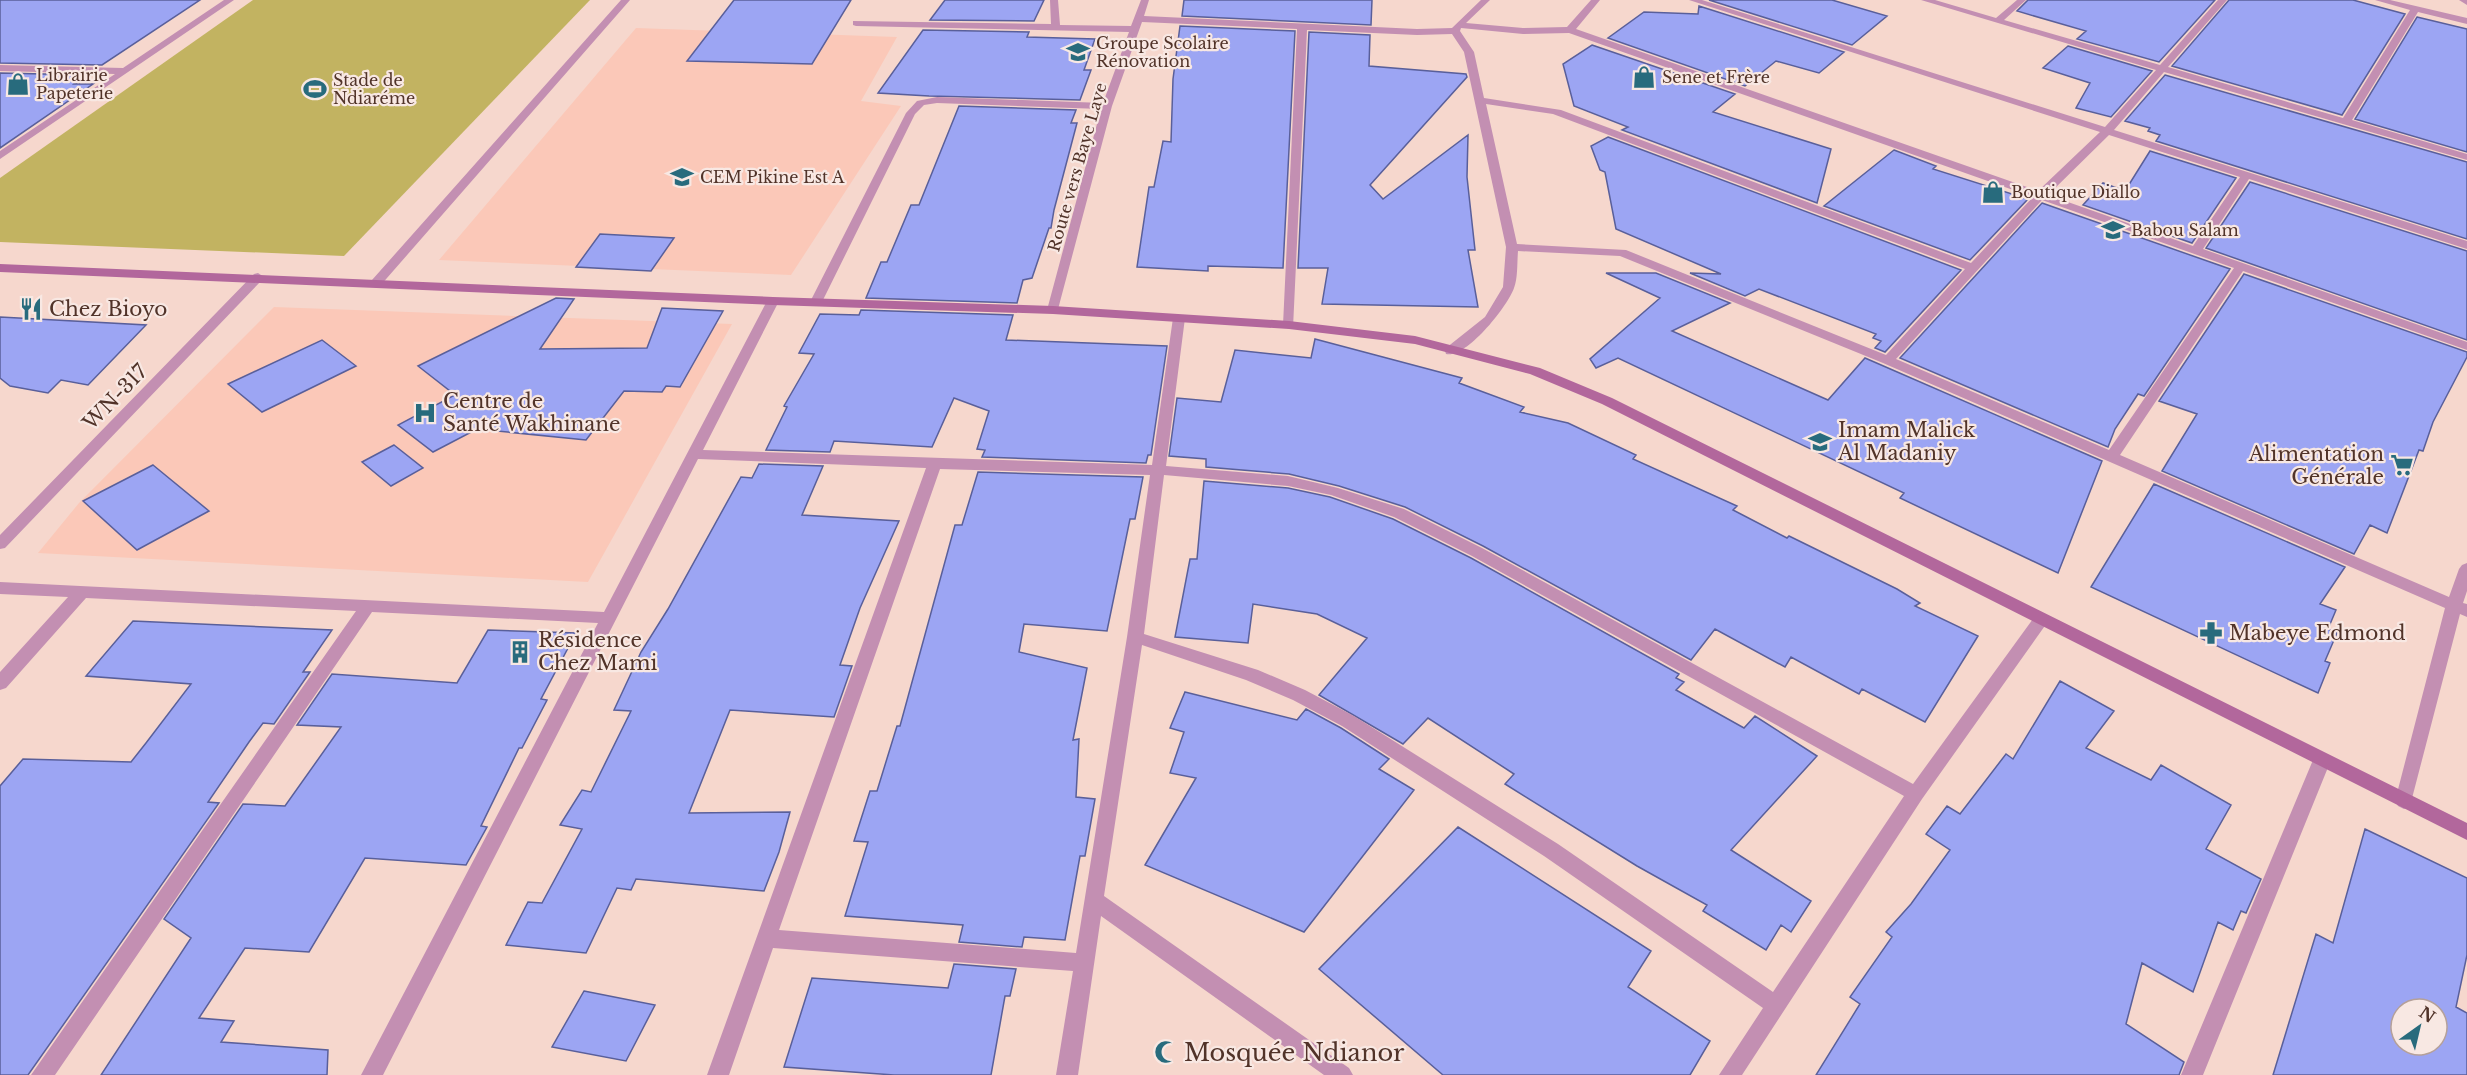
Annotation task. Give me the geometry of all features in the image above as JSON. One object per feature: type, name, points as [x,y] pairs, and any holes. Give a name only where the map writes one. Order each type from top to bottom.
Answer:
[{"type":"street","points":[[2,153],[230,0]]},
{"type":"street","points":[[376,283],[626,0]]},
{"type":"street","points":[[1054,0],[1056,27]]},
{"type":"street","name":"Route vers Baye Laye","points":[[1053,310],[1107,106],[1145,0]]},
{"type":"street","points":[[1457,28],[1486,0]]},
{"type":"street","points":[[1570,30],[1596,0]]},
{"type":"street","points":[[1693,0],[2467,245]]},
{"type":"street","points":[[1925,0],[2467,157]]},
{"type":"street","points":[[1996,21],[2022,0]]},
{"type":"street","points":[[1888,360],[2042,195],[2106,132],[2223,0]]},
{"type":"street","points":[[2379,0],[2467,21]]},
{"type":"street","points":[[2346,122],[2415,9]]},
{"type":"street","points":[[856,23],[1056,27],[1138,24],[1417,32],[1457,28],[1523,31],[1570,30],[2467,346]]},
{"type":"street","points":[[1289,325],[1302,27]]},
{"type":"street","points":[[1451,351],[1490,320],[1509,286],[1512,248],[1469,52],[1457,28]]},
{"type":"street","points":[[0,68],[125,71]]},
{"type":"street","points":[[816,302],[911,112],[921,103],[937,100],[1107,106]]},
{"type":"street","points":[[1479,100],[1557,112],[1973,268]]},
{"type":"street","points":[[2196,250],[2246,176]]},
{"type":"street","points":[[1512,248],[1622,253],[1888,360],[2461,608]]},
{"type":"street","points":[[2112,456],[2241,266]]},
{"type":"street","points":[[0,268],[258,277],[773,301],[1053,310],[1289,325],[1415,340],[1535,372],[1607,401],[2467,832]]},
{"type":"street","name":"WN-317","points":[[0,544],[258,277]]},
{"type":"street","points":[[372,1075],[773,301]]},
{"type":"street","points":[[1067,1075],[1160,470],[1179,318]]},
{"type":"street","points":[[694,454],[1160,470],[1288,481],[1333,491],[1398,513],[1478,552],[1916,794]]},
{"type":"street","points":[[718,1075],[935,464]]},
{"type":"street","points":[[2404,801],[2461,608],[2467,569]]},
{"type":"street","points":[[0,588],[608,618]]},
{"type":"street","points":[[0,683],[82,592]]},
{"type":"street","points":[[42,1075],[368,606]]},
{"type":"street","points":[[1731,1075],[1916,794],[2041,620]]},
{"type":"street","points":[[1135,636],[1252,675],[1299,695],[1348,721],[1551,850],[1777,1006]]},
{"type":"street","points":[[2192,1075],[2322,760]]},
{"type":"street","points":[[1094,900],[1342,1075]]},
{"type":"street","points":[[766,938],[1085,963]]},
{"type":"shaded area","name":"Stade de Ndiaréme","points":[[253,0],[590,0],[344,256],[0,242],[0,178]]},
{"type":"shaded area","name":"CEM Pikine Est A","points":[[636,28],[897,37],[861,101],[901,106],[791,275],[439,260]]},
{"type":"shaded area","name":"Centre de Santé Wakhinane","points":[[274,307],[732,324],[588,582],[38,553],[79,503]]},
{"type":"building","points":[[0,0],[200,0],[102,65],[0,63]]},
{"type":"building","points":[[734,0],[851,0],[812,64],[687,61]]},
{"type":"building","points":[[945,0],[1044,0],[1034,21],[930,20]]},
{"type":"building","points":[[1184,0],[1372,0],[1371,25],[1182,16]]},
{"type":"building","points":[[1709,0],[1832,0],[1887,16],[1852,45]]},
{"type":"building","points":[[2028,0],[2215,0],[2159,62],[2077,39],[2086,31],[2017,11]]},
{"type":"building","points":[[2229,0],[2353,0],[2405,14],[2342,115],[2172,66]]},
{"type":"building","points":[[1699,6],[1844,52],[1819,73],[1776,61],[1745,86],[1608,38],[1644,12],[1698,14]]},
{"type":"building","points":[[2417,17],[2467,29],[2467,152],[2355,119]]},
{"type":"building","points":[[1180,26],[1295,31],[1283,268],[1208,266],[1208,271],[1137,267],[1149,187],[1154,187],[1163,141],[1171,142],[1173,79]]},
{"type":"building","points":[[923,30],[1029,32],[1027,37],[1095,39],[1084,70],[1091,70],[1080,100],[878,93]]},
{"type":"building","points":[[1309,32],[1370,35],[1369,66],[1466,74],[1467,77],[1370,185],[1383,199],[1468,135],[1467,177],[1475,250],[1468,250],[1478,307],[1322,304],[1328,268],[1298,268]]},
{"type":"building","points":[[1592,45],[1735,94],[1713,112],[1831,149],[1817,203],[1622,130],[1628,127],[1574,106],[1563,64]]},
{"type":"building","points":[[2068,46],[2152,71],[2111,117],[2076,108],[2090,83],[2043,68]]},
{"type":"building","points":[[0,73],[86,75],[74,84],[93,84],[0,148]]},
{"type":"building","points":[[2165,75],[2467,162],[2467,239],[2156,141],[2160,135],[2148,131],[2150,128],[2125,121]]},
{"type":"building","points":[[959,106],[1076,110],[1071,123],[1077,123],[1051,228],[1049,228],[1032,278],[1023,280],[1017,303],[866,298],[881,262],[887,262],[911,205],[919,205]]},
{"type":"building","points":[[1608,137],[1961,270],[1885,352],[1875,348],[1881,341],[1873,338],[1876,334],[1759,289],[1745,296],[1690,273],[1721,274],[1616,229],[1605,172],[1600,170],[1591,146]]},
{"type":"building","points":[[1894,150],[1936,166],[1933,169],[2028,199],[1970,260],[1824,206]]},
{"type":"building","points":[[2150,151],[2236,178],[2192,243],[2083,205],[2103,183],[2125,191]]},
{"type":"building","points":[[2250,182],[2467,251],[2467,340],[2206,248]]},
{"type":"building","points":[[2042,203],[2230,269],[2144,396],[2138,394],[2115,429],[2108,447],[1900,358]]},
{"type":"building","points":[[600,234],[674,238],[651,271],[576,267]]},
{"type":"building","points":[[1606,273],[1656,273],[1730,303],[1672,331],[1828,400],[1865,358],[2102,461],[2058,573],[1900,498],[1904,493],[1618,358],[1596,368],[1590,359],[1660,298]]},
{"type":"building","points":[[2244,274],[2467,352],[2467,357],[2433,422],[2423,451],[2419,450],[2387,533],[2370,525],[2354,554],[2162,471],[2197,414],[2159,401]]},
{"type":"building","points":[[556,298],[574,299],[540,349],[647,348],[662,308],[723,311],[680,387],[666,386],[662,392],[624,391],[586,440],[477,429],[433,452],[398,425],[455,395],[418,366]]},
{"type":"building","points":[[861,310],[1013,315],[1006,340],[1167,346],[1151,455],[1148,455],[1146,463],[982,457],[985,450],[977,449],[989,411],[954,398],[932,447],[834,441],[830,452],[766,450],[787,407],[784,406],[814,354],[799,353],[820,314],[859,315]]},
{"type":"building","points":[[0,317],[146,325],[88,385],[61,380],[48,393],[10,386],[0,378]]},
{"type":"building","points":[[1315,339],[1462,378],[1459,383],[1524,407],[1520,412],[1568,423],[1636,455],[1633,459],[1737,506],[1733,510],[1787,538],[1789,536],[1897,589],[1920,603],[1915,606],[1978,636],[1925,722],[1862,689],[1859,694],[1791,657],[1785,667],[1715,629],[1691,660],[1483,546],[1405,507],[1339,486],[1289,474],[1206,467],[1206,459],[1169,456],[1177,398],[1221,402],[1235,350],[1311,358]]},
{"type":"building","points":[[322,340],[356,366],[262,412],[228,384]]},
{"type":"building","points":[[394,445],[423,468],[391,486],[362,462]]},
{"type":"building","points":[[759,464],[823,466],[802,515],[899,521],[860,608],[840,665],[852,666],[834,717],[730,710],[689,813],[790,812],[779,852],[764,891],[636,879],[631,890],[617,888],[586,953],[506,945],[528,902],[542,903],[582,829],[560,825],[582,790],[591,792],[631,711],[614,710],[641,652],[668,609],[741,477],[752,478]]},
{"type":"building","points":[[153,465],[209,511],[137,550],[83,501]]},
{"type":"building","points":[[978,472],[1143,477],[1135,519],[1130,519],[1107,631],[1024,624],[1019,652],[1087,668],[1073,740],[1079,739],[1076,797],[1095,799],[1085,856],[1080,856],[1065,940],[1024,937],[1022,947],[959,942],[963,925],[845,916],[868,842],[854,841],[870,791],[877,791],[897,726],[900,726],[955,525],[962,525]]},
{"type":"building","points":[[1204,481],[1288,488],[1330,497],[1393,519],[1471,558],[1679,674],[1676,678],[1684,682],[1676,690],[1744,728],[1755,716],[1817,756],[1731,850],[1811,901],[1791,932],[1781,925],[1766,950],[1703,911],[1707,905],[1637,866],[1505,784],[1514,774],[1428,718],[1403,744],[1319,695],[1367,638],[1317,614],[1253,604],[1248,643],[1175,637],[1190,559],[1197,559]]},
{"type":"building","points":[[2154,484],[2345,567],[2320,604],[2336,610],[2328,629],[2337,633],[2325,661],[2330,663],[2318,693],[2091,587]]},
{"type":"building","points":[[133,621],[332,630],[303,672],[310,672],[274,724],[263,723],[249,742],[208,802],[219,803],[28,1075],[0,1075],[0,786],[23,759],[131,762],[191,684],[86,676]]},
{"type":"building","points":[[488,630],[576,633],[541,699],[547,700],[522,748],[519,748],[481,826],[487,827],[466,865],[365,858],[309,952],[245,948],[199,1018],[234,1021],[221,1042],[328,1050],[327,1075],[101,1075],[191,938],[164,919],[243,804],[285,806],[341,727],[297,725],[332,674],[457,683]]},
{"type":"building","points":[[2060,681],[2114,711],[2086,748],[2151,780],[2161,765],[2231,805],[2206,849],[2261,879],[2246,913],[2241,911],[2233,930],[2218,922],[2193,992],[2142,963],[2126,1024],[2184,1062],[2179,1075],[1816,1075],[1860,1004],[1850,997],[1892,937],[1886,932],[1911,904],[1950,850],[1926,834],[1947,806],[1960,814],[2006,754],[2013,759]]},
{"type":"building","points":[[1185,692],[1297,720],[1306,709],[1389,759],[1379,769],[1414,790],[1304,932],[1145,865],[1196,778],[1170,773],[1184,732],[1170,728]]},
{"type":"building","points":[[1458,827],[1651,951],[1628,987],[1710,1041],[1690,1075],[1443,1075],[1319,969]]},
{"type":"building","points":[[2365,829],[2467,878],[2467,955],[2456,1007],[2467,1013],[2467,1075],[2273,1075],[2316,934],[2333,943]]},
{"type":"building","points":[[954,964],[1016,969],[1010,996],[1005,996],[991,1075],[894,1075],[784,1067],[812,978],[948,988]]},
{"type":"building","points":[[584,991],[655,1005],[626,1061],[552,1047]]},
{"type":"place","name":"Groupe Scolaire Rénovation","points":[[1078,52]]},
{"type":"place","name":"Sene et Frère","points":[[1644,77]]},
{"type":"place","name":"Librairie Papeterie","points":[[18,84]]},
{"type":"place","name":"Stade de Ndiaréme","points":[[315,89]]},
{"type":"place","name":"CEM Pikine Est A","points":[[682,177]]},
{"type":"place","name":"Boutique Diallo","points":[[1993,192]]},
{"type":"place","name":"Babou Salam","points":[[2113,230]]},
{"type":"place","name":"Chez Bioyo","points":[[31,309]]},
{"type":"place","name":"Centre de Santé Wakhinane","points":[[425,413]]},
{"type":"place","name":"Imam Malick Al Madaniy","points":[[1820,442]]},
{"type":"place","name":"Alimentation Générale","points":[[2402,465]]},
{"type":"place","name":"Mabeye Edmond","points":[[2211,633]]},
{"type":"place","name":"Résidence Chez Mami","points":[[520,652]]},
{"type":"place","name":"Mosquée Ndianor","points":[[1166,1052]]}]
